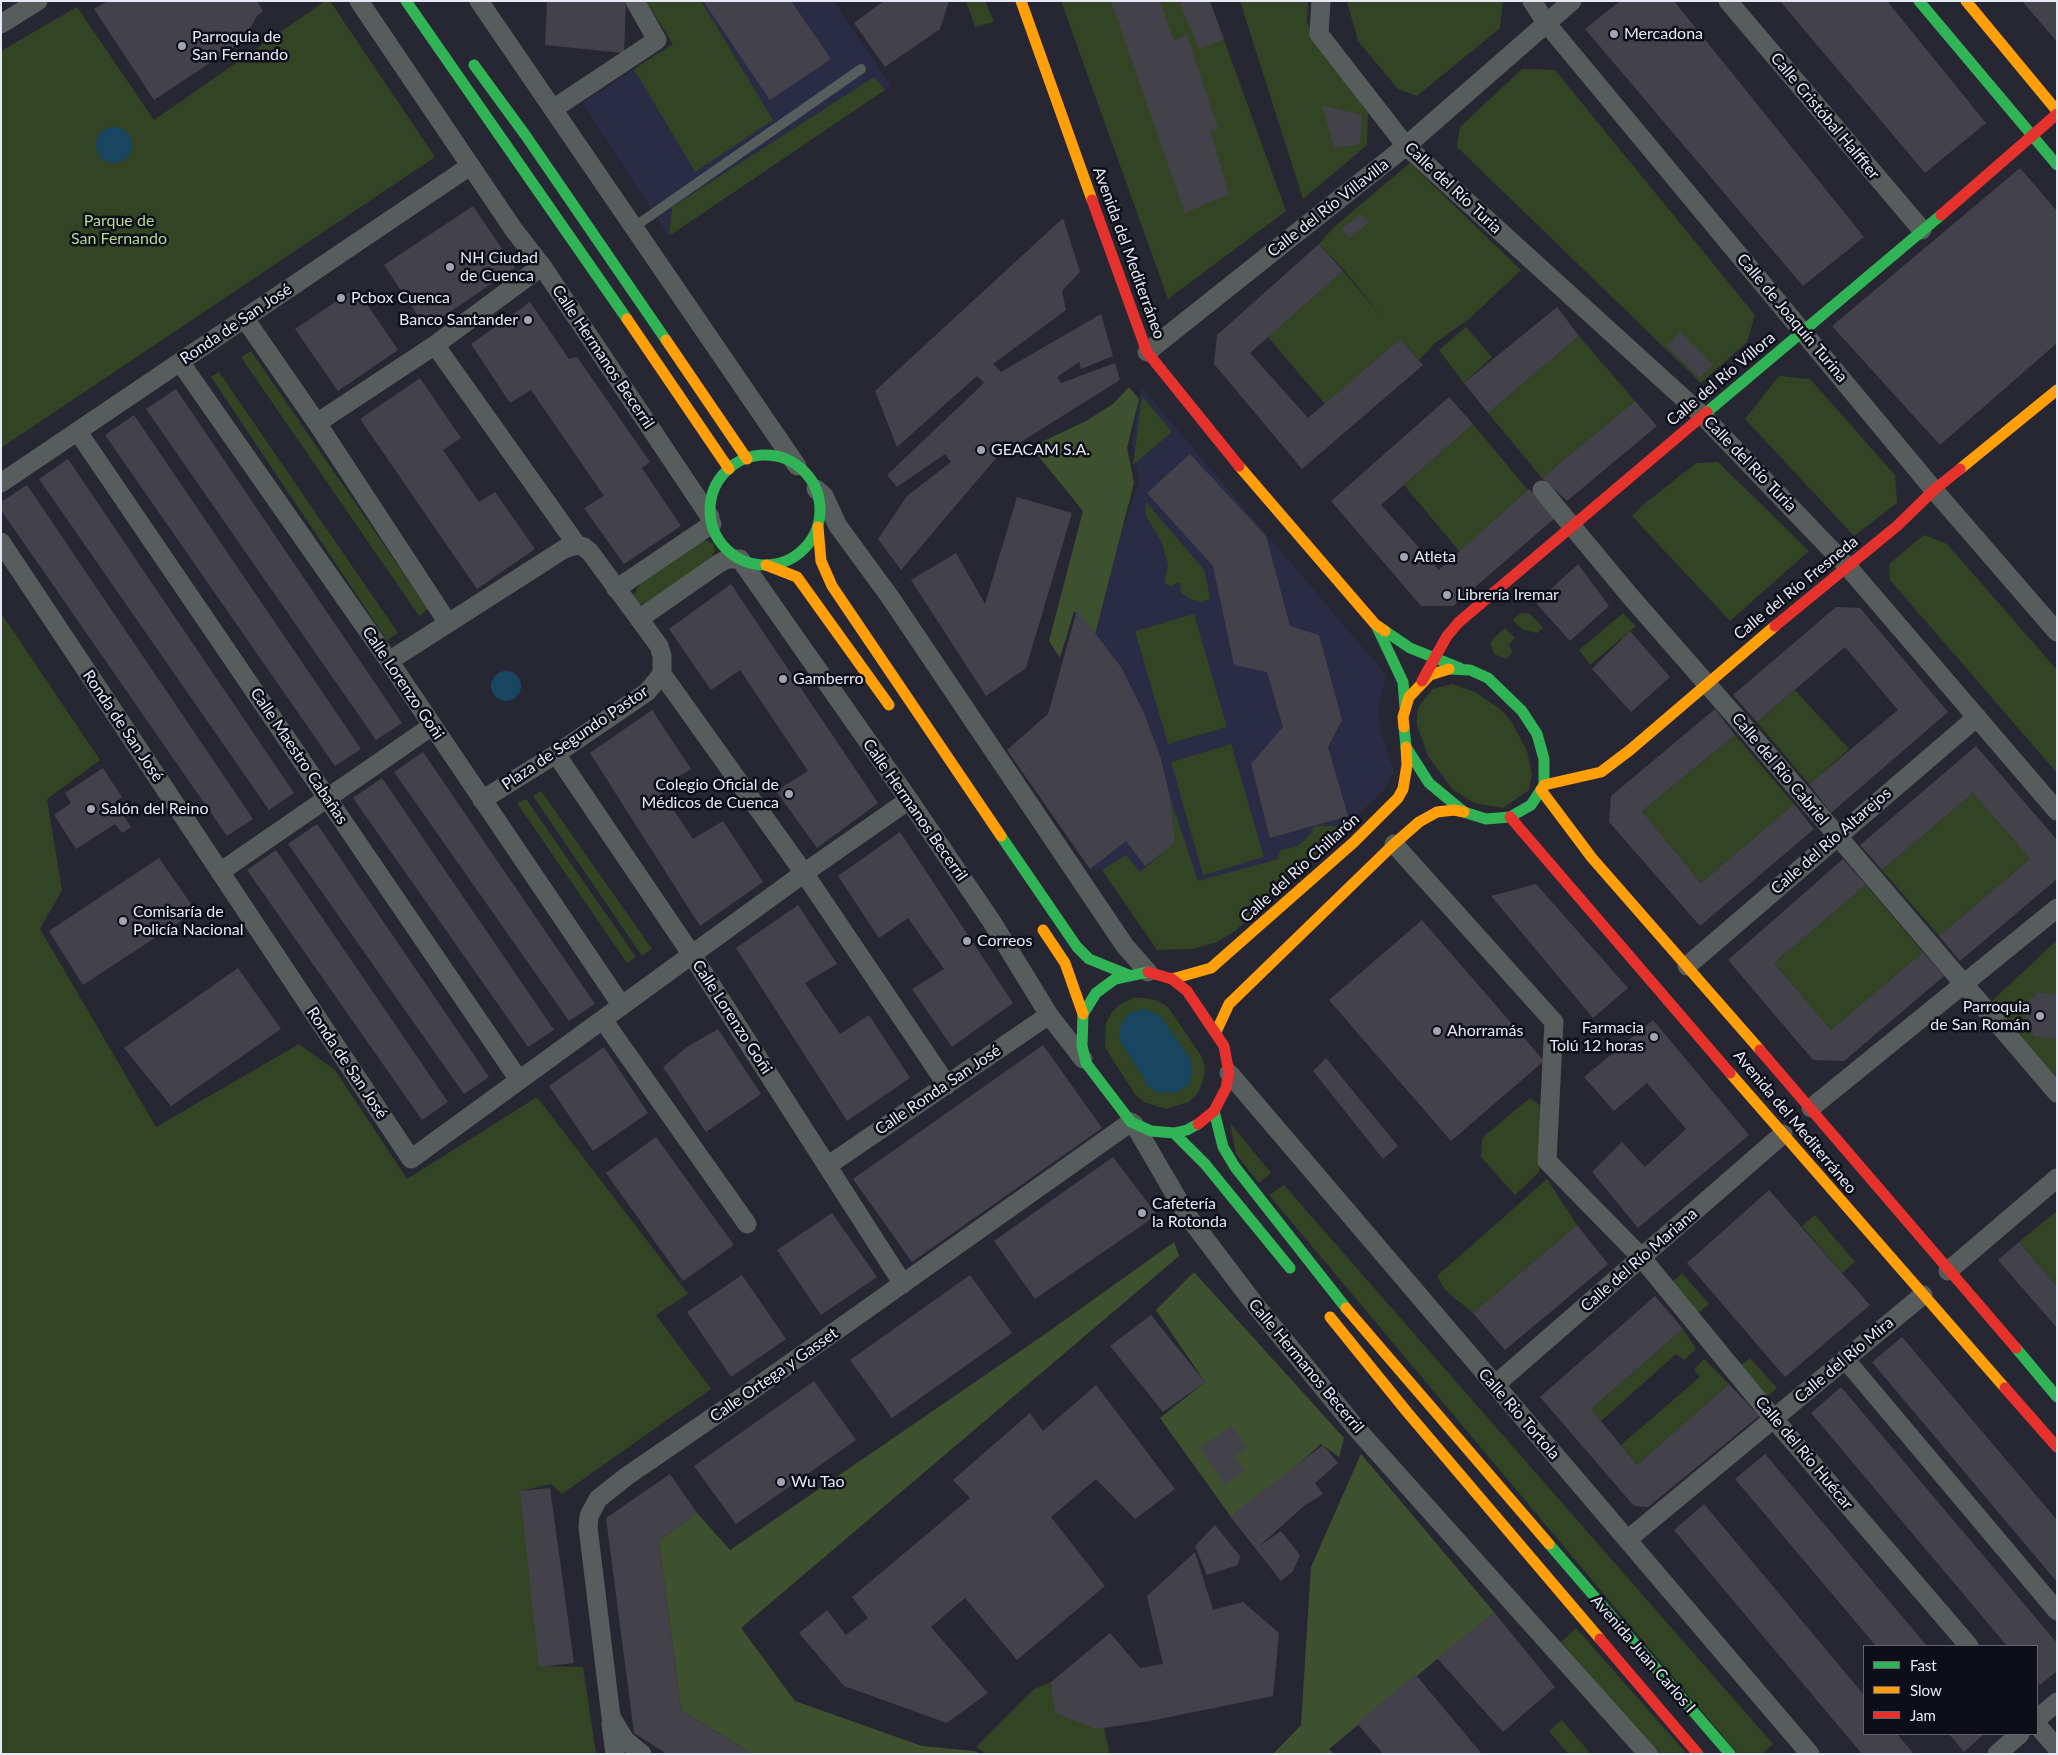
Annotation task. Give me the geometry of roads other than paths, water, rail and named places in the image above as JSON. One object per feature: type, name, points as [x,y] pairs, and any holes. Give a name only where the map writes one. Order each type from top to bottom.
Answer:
[{"type":"street","points":[[1,24],[38,1]]},
{"type":"street","name":"Calle Hermanos Becerril","points":[[359,1],[470,166],[542,266],[711,520],[723,546],[740,559],[750,563],[781,569],[797,578],[893,712]]},
{"type":"street","points":[[406,1],[520,163],[729,469]]},
{"type":"street","points":[[479,1],[797,466]]},
{"type":"street","points":[[553,109],[657,40],[635,1]]},
{"type":"street","name":"Avenida del Mediterráneo","points":[[1021,1],[1147,352],[1275,510],[1375,624]]},
{"type":"street","name":"Calle del Río Turia","points":[[1322,1],[1319,34],[1406,146],[1703,416],[1848,567],[2057,811]]},
{"type":"street","name":"Calle de Joaquín Turina","points":[[1532,1],[1547,24],[1934,490],[2057,632]]},
{"type":"street","name":"Calle del Río Villavilla","points":[[1147,352],[1406,146],[1572,1]]},
{"type":"street","name":"Calle Cristóbal Halffter","points":[[1728,1],[1922,230]]},
{"type":"street","points":[[1919,1],[2057,165]]},
{"type":"street","points":[[1966,1],[2057,112]]},
{"type":"street","points":[[468,57],[526,136],[746,458]]},
{"type":"street","name":"Calle del Río Villora","points":[[1422,681],[1434,658],[1459,622],[2032,137],[2057,112]]},
{"type":"street","name":"Ronda de San José","points":[[1,483],[470,166]]},
{"type":"street","points":[[318,423],[435,345],[542,266]]},
{"type":"street","points":[[245,319],[318,423],[448,623]]},
{"type":"street","name":"Plaza de Segundo Pastor","points":[[435,345],[577,545],[584,547],[590,552],[659,646],[662,656],[662,674],[648,692],[556,754],[482,800]]},
{"type":"street","name":"Calle Lorenzo Goñi","points":[[180,362],[389,661],[622,1006]]},
{"type":"street","name":"Calle del Río Fresneda","points":[[1543,788],[1601,772],[1630,750],[1706,683],[1897,526],[1934,490],[2057,390]]},
{"type":"street","name":"Calle Maestro Cabañas","points":[[78,432],[519,1080]]},
{"type":"street","points":[[616,589],[711,520],[711,502],[715,488],[729,469],[746,458],[770,456],[784,459],[797,466],[824,496],[838,526],[890,596],[1126,946],[1148,972]]},
{"type":"street","points":[[816,489],[820,508],[818,527],[821,562],[832,586],[938,745],[1077,947],[1089,959],[1128,975]]},
{"type":"street","name":"Calle del Río Cabriel","points":[[1542,490],[2057,1093]]},
{"type":"street","name":"Calle Hermanos Becerril","points":[[766,565],[781,563],[795,557],[811,541],[818,527]]},
{"type":"street","name":"Ronda de San José","points":[[1,542],[411,1159],[519,1080]]},
{"type":"street","points":[[389,661],[564,549],[577,545]]},
{"type":"street","points":[[639,619],[718,564],[727,559],[740,559]]},
{"type":"street","name":"Calle Hermanos Becerril","points":[[740,559],[909,800],[992,922],[1049,1014],[1086,1063]]},
{"type":"street","points":[[1216,1032],[1229,1004],[1419,822],[1437,812],[1454,810],[1486,819],[1510,817],[1530,805],[1543,788],[1544,759],[1533,726],[1506,694],[1488,678],[1434,658],[1393,638],[1375,624]]},
{"type":"street","points":[[1375,624],[1403,682],[1405,707],[1403,727],[1406,746],[1429,782],[1464,812]]},
{"type":"street","points":[[1405,707],[1414,689],[1422,681],[1439,671],[1460,668]]},
{"type":"street","points":[[662,674],[804,873],[947,1085]]},
{"type":"street","name":"Calle del Río Altarejos","points":[[1687,966],[1977,717]]},
{"type":"street","points":[[220,872],[432,726]]},
{"type":"street","name":"Calle del Río Chillarón","points":[[1172,979],[1211,968],[1354,842],[1398,798],[1403,789],[1407,765],[1406,746]]},
{"type":"street","name":"Calle Lorenzo Goñi","points":[[556,754],[692,954],[903,1284]]},
{"type":"street","name":"Avenida del Mediterráneo","points":[[1543,788],[1592,858],[1811,1108],[2057,1397]]},
{"type":"street","points":[[519,1080],[804,873],[909,800]]},
{"type":"street","name":"Avenida del Mediterráneo","points":[[1510,817],[1922,1295],[2057,1447]]},
{"type":"street","name":"Calle del Río Huécar","points":[[1394,844],[1554,1022],[1547,1161],[1641,1257],[1773,1418],[1968,1645]]},
{"type":"street","points":[[1811,1108],[2057,908]]},
{"type":"street","points":[[1035,918],[1065,963],[1083,1014]]},
{"type":"street","points":[[1148,972],[1172,979],[1187,991],[1224,1046],[1229,1073],[1222,1098],[1214,1111],[1201,1122],[1187,1130],[1174,1133],[1151,1131],[1132,1123],[1086,1063],[1081,1033],[1083,1014],[1089,1002],[1105,985],[1128,975],[1148,972]]},
{"type":"street","name":"Calle Ronda San José","points":[[827,1166],[1049,1014]]},
{"type":"street","points":[[603,1020],[746,1224]]},
{"type":"street","name":"Calle Rio Tortola","points":[[1229,1073],[1810,1754]]},
{"type":"street","name":"Avenida Juan Carlos I","points":[[1214,1111],[1223,1147],[1235,1167],[1321,1279],[1730,1754]]},
{"type":"street","name":"Calle Hermanos Becerril","points":[[1132,1123],[1187,1215],[1256,1306],[1356,1428],[1648,1754]]},
{"type":"street","name":"Calle Ortega y Gasset","points":[[615,1754],[588,1536],[589,1516],[592,1508],[605,1492],[1132,1123]]},
{"type":"street","points":[[1174,1133],[1205,1164],[1297,1276]]},
{"type":"street","name":"Calle del Río Mariana","points":[[1495,1385],[1783,1134]]},
{"type":"street","points":[[1948,1271],[2057,1178]]},
{"type":"street","name":"Calle del Río Mira","points":[[1627,1540],[1922,1295]]},
{"type":"street","name":"Avenida Juan Carlos I","points":[[1321,1307],[1698,1754]]},
{"type":"street","points":[[1845,1359],[2057,1611]]},
{"type":"street","points":[[2038,1718],[2057,1702]]},
{"type":"street","name":"Calle Ortega y Gasset","points":[[611,1717],[625,1740],[642,1754]]},
{"type":"street","points":[[2038,1726],[2057,1748]]},
{"type":"street","points":[[1997,1754],[2019,1735]]},
{"type":"lane","points":[[634,227],[861,69]]},
{"type":"place","name":"Mercadona","points":[[1614,34]]},
{"type":"place","name":"Parroquia de San Fernando","points":[[182,46]]},
{"type":"place","name":"NH Ciudad de Cuenca","points":[[450,267]]},
{"type":"place","name":"Pcbox Cuenca","points":[[341,298]]},
{"type":"place","name":"Banco Santander","points":[[528,320]]},
{"type":"place","name":"GEACAM S.A.","points":[[981,450]]},
{"type":"place","name":"Atleta","points":[[1404,557]]},
{"type":"place","name":"Librería Iremar","points":[[1447,595]]},
{"type":"place","name":"Gamberro","points":[[783,679]]},
{"type":"place","name":"Colegio Oficial de Médicos de Cuenca","points":[[789,794]]},
{"type":"place","name":"Salón del Reino","points":[[91,809]]},
{"type":"place","name":"Comisaría de Policía Nacional","points":[[123,921]]},
{"type":"place","name":"Correos","points":[[967,941]]},
{"type":"place","name":"Parroquia de San Román","points":[[2040,1016]]},
{"type":"place","name":"Ahorramás","points":[[1437,1031]]},
{"type":"place","name":"Farmacia Tolú 12 horas","points":[[1654,1037]]},
{"type":"place","name":"Cafetería la Rotonda","points":[[1142,1213]]},
{"type":"place","name":"Wu Tao","points":[[781,1482]]},
{"type":"park label","name":"Parque de San Fernando","points":[[119,230]]}]
